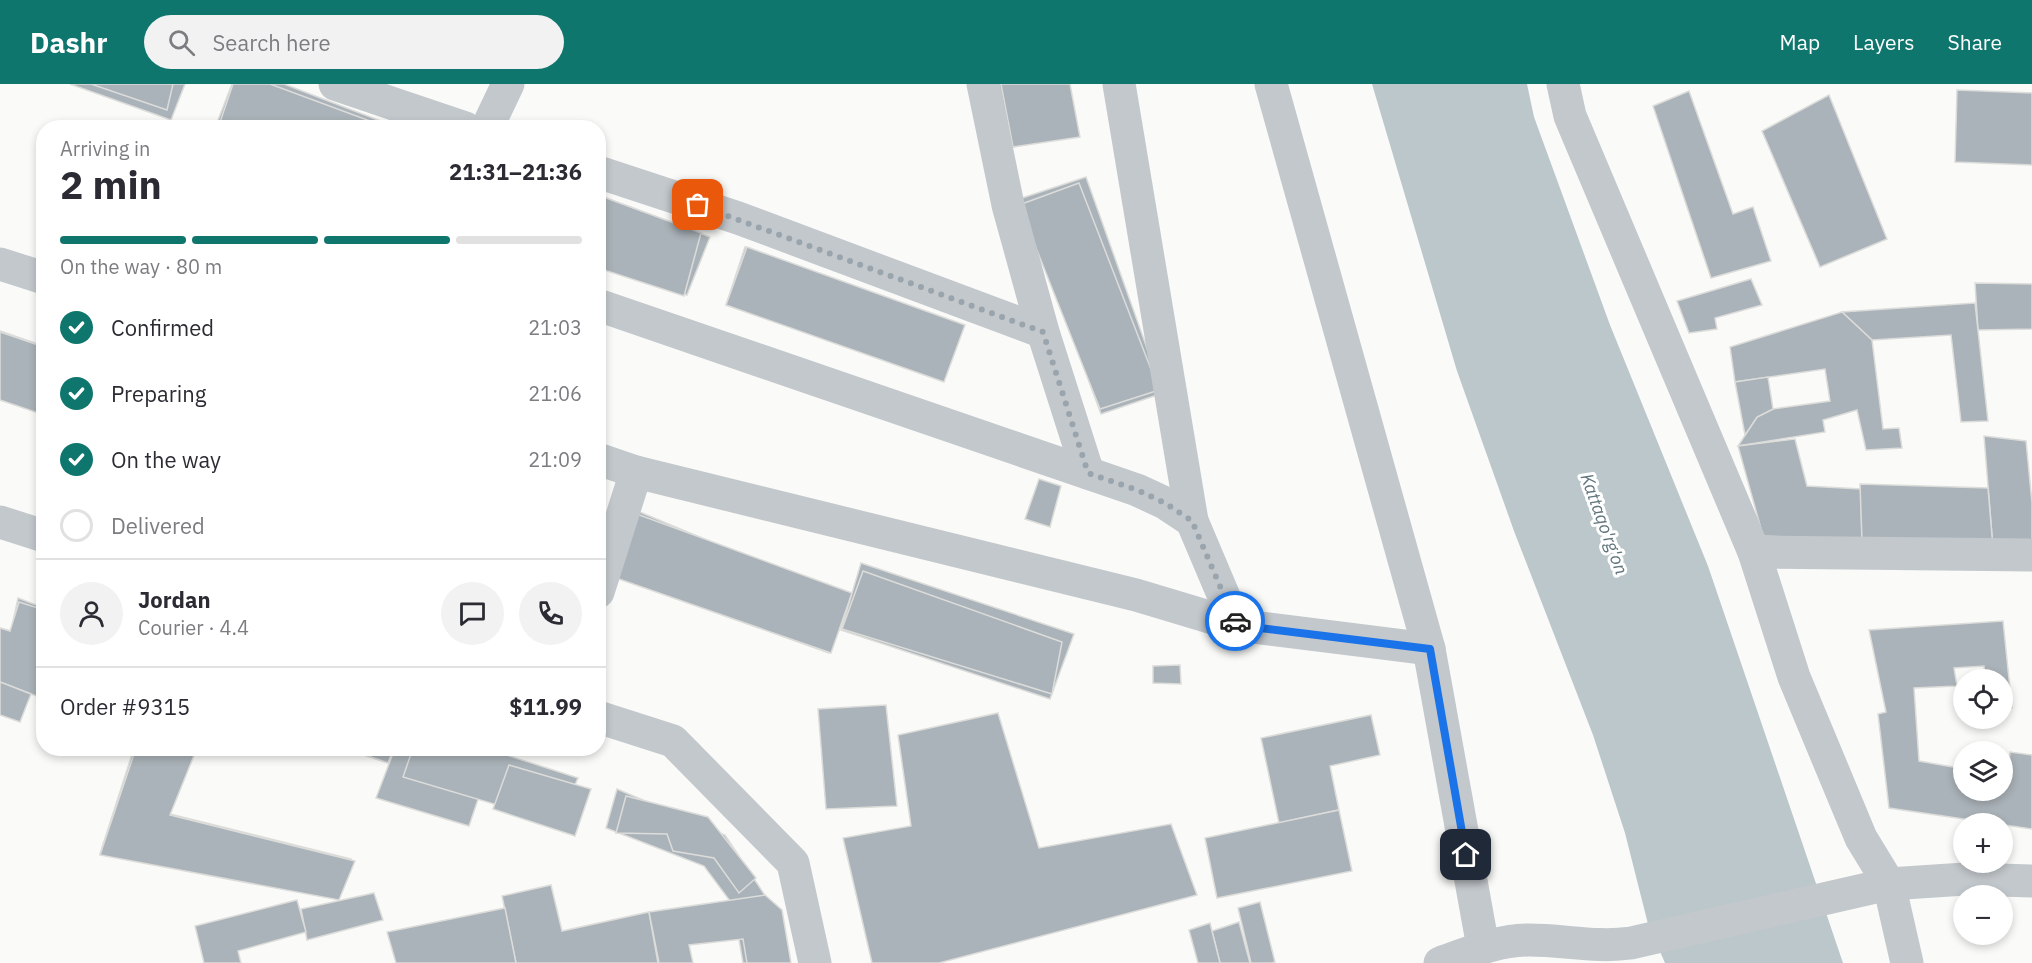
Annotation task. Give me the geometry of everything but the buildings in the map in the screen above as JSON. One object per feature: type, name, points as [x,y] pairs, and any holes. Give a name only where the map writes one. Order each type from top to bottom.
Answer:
[{"type":"street","points":[[335,84],[441,120]]},
{"type":"street","points":[[491,120],[508,84]]},
{"type":"street","points":[[983,84],[1008,205],[1043,332],[1088,473]]},
{"type":"street","points":[[1119,84],[1192,521],[1236,625]]},
{"type":"street","points":[[1271,84],[1430,649],[1483,947]]},
{"type":"street","points":[[1563,84],[1570,116],[1754,552],[1794,677],[1861,838],[1888,884],[1907,963]]},
{"type":"street","points":[[606,175],[738,218],[1043,332]]},
{"type":"street","points":[[0,264],[36,275]]},
{"type":"street","points":[[606,308],[1137,490],[1165,503],[1192,521]]},
{"type":"street","points":[[606,462],[636,472],[1136,595],[1236,625],[1430,649]]},
{"type":"street","points":[[606,567],[636,472]]},
{"type":"street","points":[[0,522],[36,533]]},
{"type":"street","points":[[1754,552],[2032,555]]},
{"type":"street","points":[[606,720],[673,741],[793,863],[815,963]]},
{"type":"street","points":[[1440,963],[1483,947],[1526,940],[1605,946],[1631,943],[1888,884],[1965,879],[2032,881]]},
{"type":"water","name":"Kattaqo'rg'on","points":[[1372,84],[1527,84],[1534,117],[1610,325],[1708,566],[1843,963],[1665,963],[1648,924],[1625,833],[1593,735],[1514,531],[1457,371]]},
{"type":"way so far","points":[[698,205],[1043,332],[1088,473],[1137,490],[1165,503],[1192,521],[1235,621]]},
{"type":"route","points":[[1235,621],[1236,625],[1430,649],[1466,855]]}]
